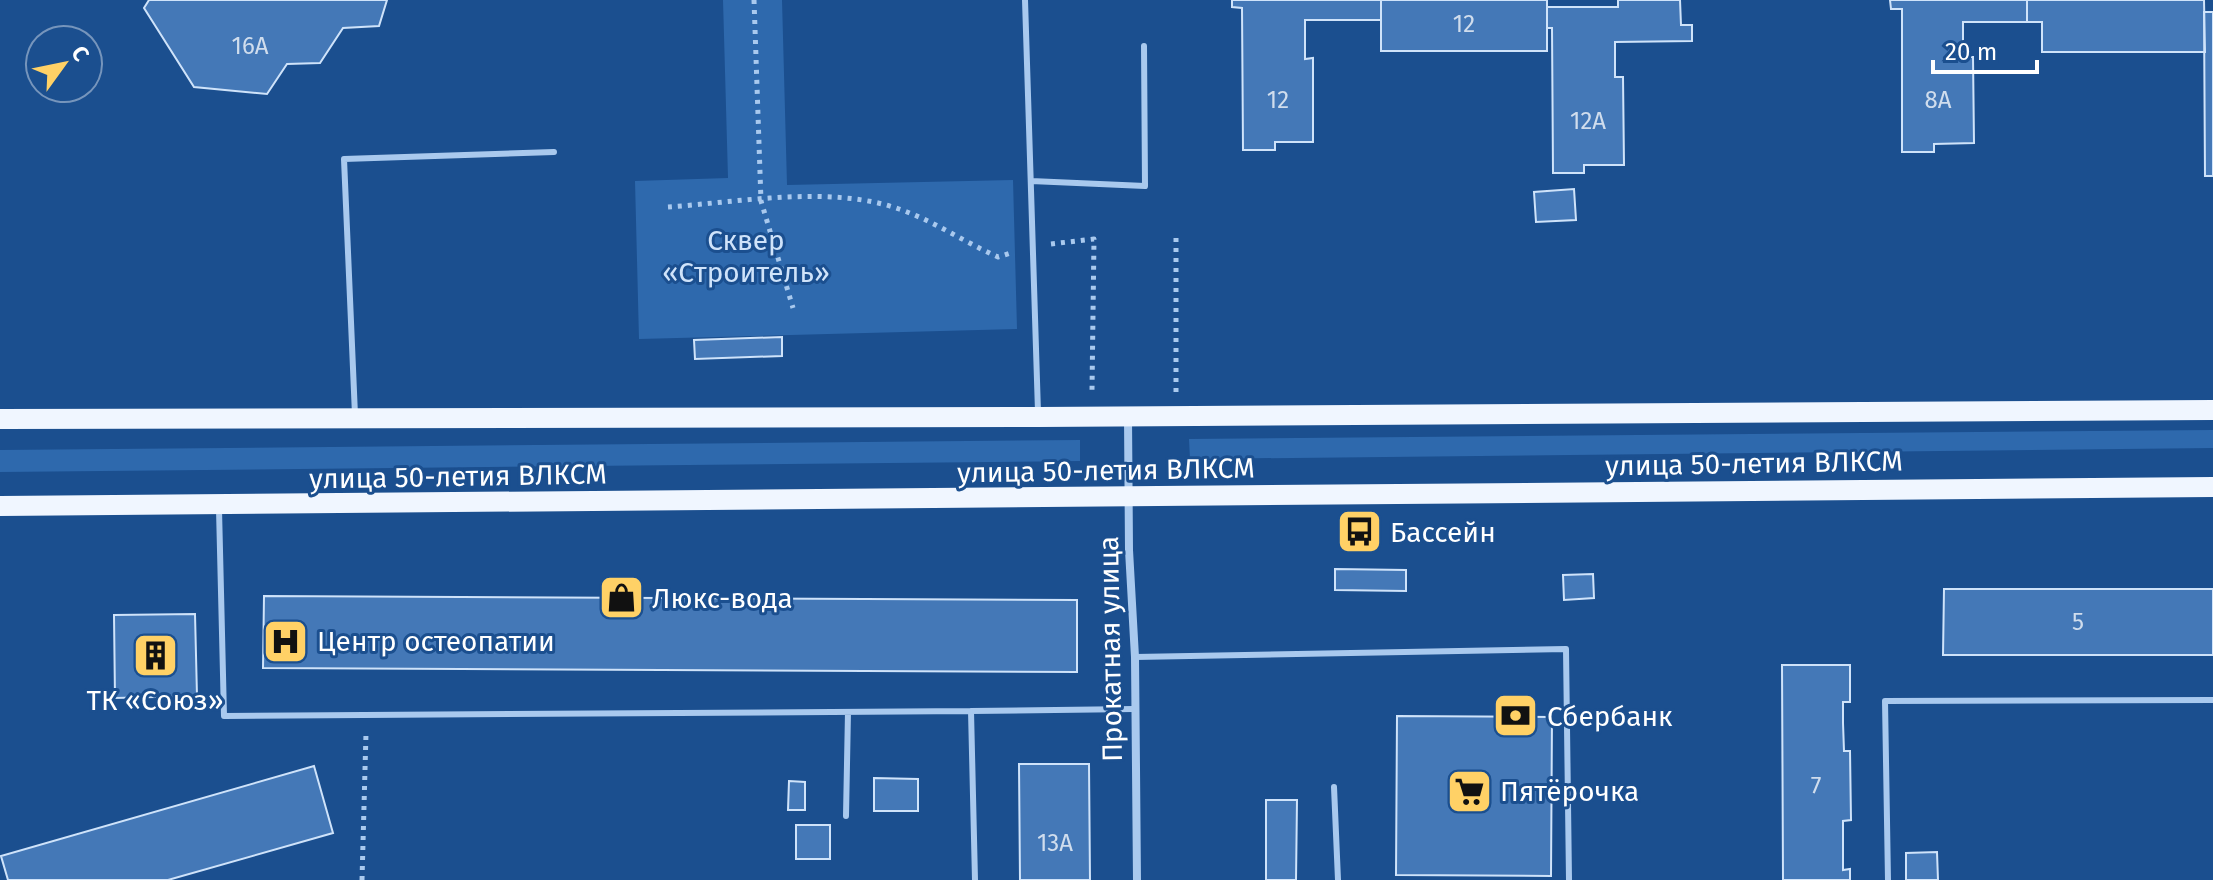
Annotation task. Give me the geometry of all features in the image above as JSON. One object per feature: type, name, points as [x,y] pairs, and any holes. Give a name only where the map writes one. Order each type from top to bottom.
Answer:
[{"type":"main road","name":"улица 50-летия ВЛКСМ","points":[[0,419],[2213,410]]},
{"type":"main road","name":"улица 50-летия ВЛКСМ","points":[[0,506],[2213,487]]},
{"type":"street","name":"Прокатная улица","points":[[1128,416],[1137,880]]},
{"type":"lane","points":[[1025,0],[1039,417]]},
{"type":"lane","points":[[1031,181],[1145,186],[1144,46]]},
{"type":"lane","points":[[355,418],[344,159],[554,152]]},
{"type":"lane","points":[[219,506],[224,716],[1134,709]]},
{"type":"lane","points":[[1135,657],[1566,649],[1569,880]]},
{"type":"lane","points":[[1888,880],[1885,701],[2213,700]]},
{"type":"lane","points":[[971,711],[975,880]]},
{"type":"lane","points":[[846,816],[848,712]]},
{"type":"lane","points":[[1334,787],[1338,880]]},
{"type":"path","points":[[754,0],[761,201],[793,308]]},
{"type":"path","points":[[668,207],[838,196],[896,208],[935,223],[964,242],[998,257],[1033,247],[1094,239],[1092,395]]},
{"type":"path","points":[[1176,237],[1176,402]]},
{"type":"path","points":[[362,880],[366,715]]},
{"type":"green space","name":"Сквер «Cтроитель»","points":[[723,0],[782,0],[787,185],[1013,180],[1017,329],[639,339],[635,181],[728,178]]},
{"type":"green space","points":[[2213,430],[2213,448],[1190,459],[1189,439]]},
{"type":"green space","points":[[1080,440],[1080,461],[0,472],[0,450]]},
{"type":"building","points":[[149,0],[387,0],[379,26],[343,28],[320,63],[287,64],[267,94],[194,87],[144,8]]},
{"type":"building","points":[[1232,0],[1381,0],[1381,20],[1305,20],[1305,59],[1313,58],[1313,142],[1275,142],[1275,150],[1243,150],[1242,8],[1232,7]]},
{"type":"building","points":[[1381,0],[1547,0],[1547,51],[1381,51]]},
{"type":"building","points":[[1618,0],[1680,0],[1681,25],[1692,25],[1692,41],[1615,42],[1615,77],[1623,77],[1624,165],[1584,165],[1584,173],[1553,173],[1552,28],[1547,28],[1547,7],[1618,7]]},
{"type":"building","points":[[1890,0],[2027,0],[2027,22],[1963,22],[1963,57],[1973,57],[1974,143],[1934,144],[1934,152],[1902,152],[1902,9],[1891,9]]},
{"type":"building","points":[[2027,0],[2204,0],[2205,52],[2042,52],[2042,22],[2027,22]]},
{"type":"building","points":[[2204,12],[2213,12],[2213,176],[2205,176]]},
{"type":"building","points":[[1574,189],[1576,220],[1536,222],[1534,192]]},
{"type":"building","points":[[782,337],[782,356],[695,359],[694,340]]},
{"type":"building","points":[[1335,569],[1406,570],[1406,591],[1335,590]]},
{"type":"building","points":[[1593,574],[1594,598],[1564,600],[1563,575]]},
{"type":"building","points":[[1944,589],[2213,589],[2213,655],[1943,655]]},
{"type":"building","points":[[264,596],[1077,600],[1077,672],[263,668]]},
{"type":"building","name":"ТК «Союз»","points":[[195,614],[197,696],[115,698],[114,615]]},
{"type":"building","points":[[1782,665],[1850,665],[1850,702],[1843,702],[1843,723],[1844,751],[1850,751],[1851,820],[1843,821],[1843,870],[1850,869],[1850,880],[1783,880]]},
{"type":"building","points":[[1397,716],[1552,717],[1551,876],[1396,875]]},
{"type":"building","points":[[1019,764],[1089,764],[1090,880],[1020,880]]},
{"type":"building","points":[[314,766],[333,833],[168,880],[8,880],[1,856]]},
{"type":"building","points":[[874,778],[918,779],[918,811],[874,811]]},
{"type":"building","points":[[789,781],[805,782],[805,810],[788,810]]},
{"type":"building","points":[[1266,800],[1297,800],[1296,880],[1266,880]]},
{"type":"building","points":[[796,825],[830,825],[830,859],[796,859]]},
{"type":"building","points":[[1937,852],[1938,880],[1906,880],[1906,853]]},
{"type":"place","name":"Бассейн","points":[[1359,532]]},
{"type":"place","name":"Люкс-вода","points":[[621,598]]},
{"type":"place","name":"Центр остеопатии","points":[[286,641]]},
{"type":"place","name":"ТК «Союз»","points":[[155,656]]},
{"type":"place","name":"Сбербанк","points":[[1516,716]]},
{"type":"place","name":"Пятёрочка","points":[[1469,791]]}]
